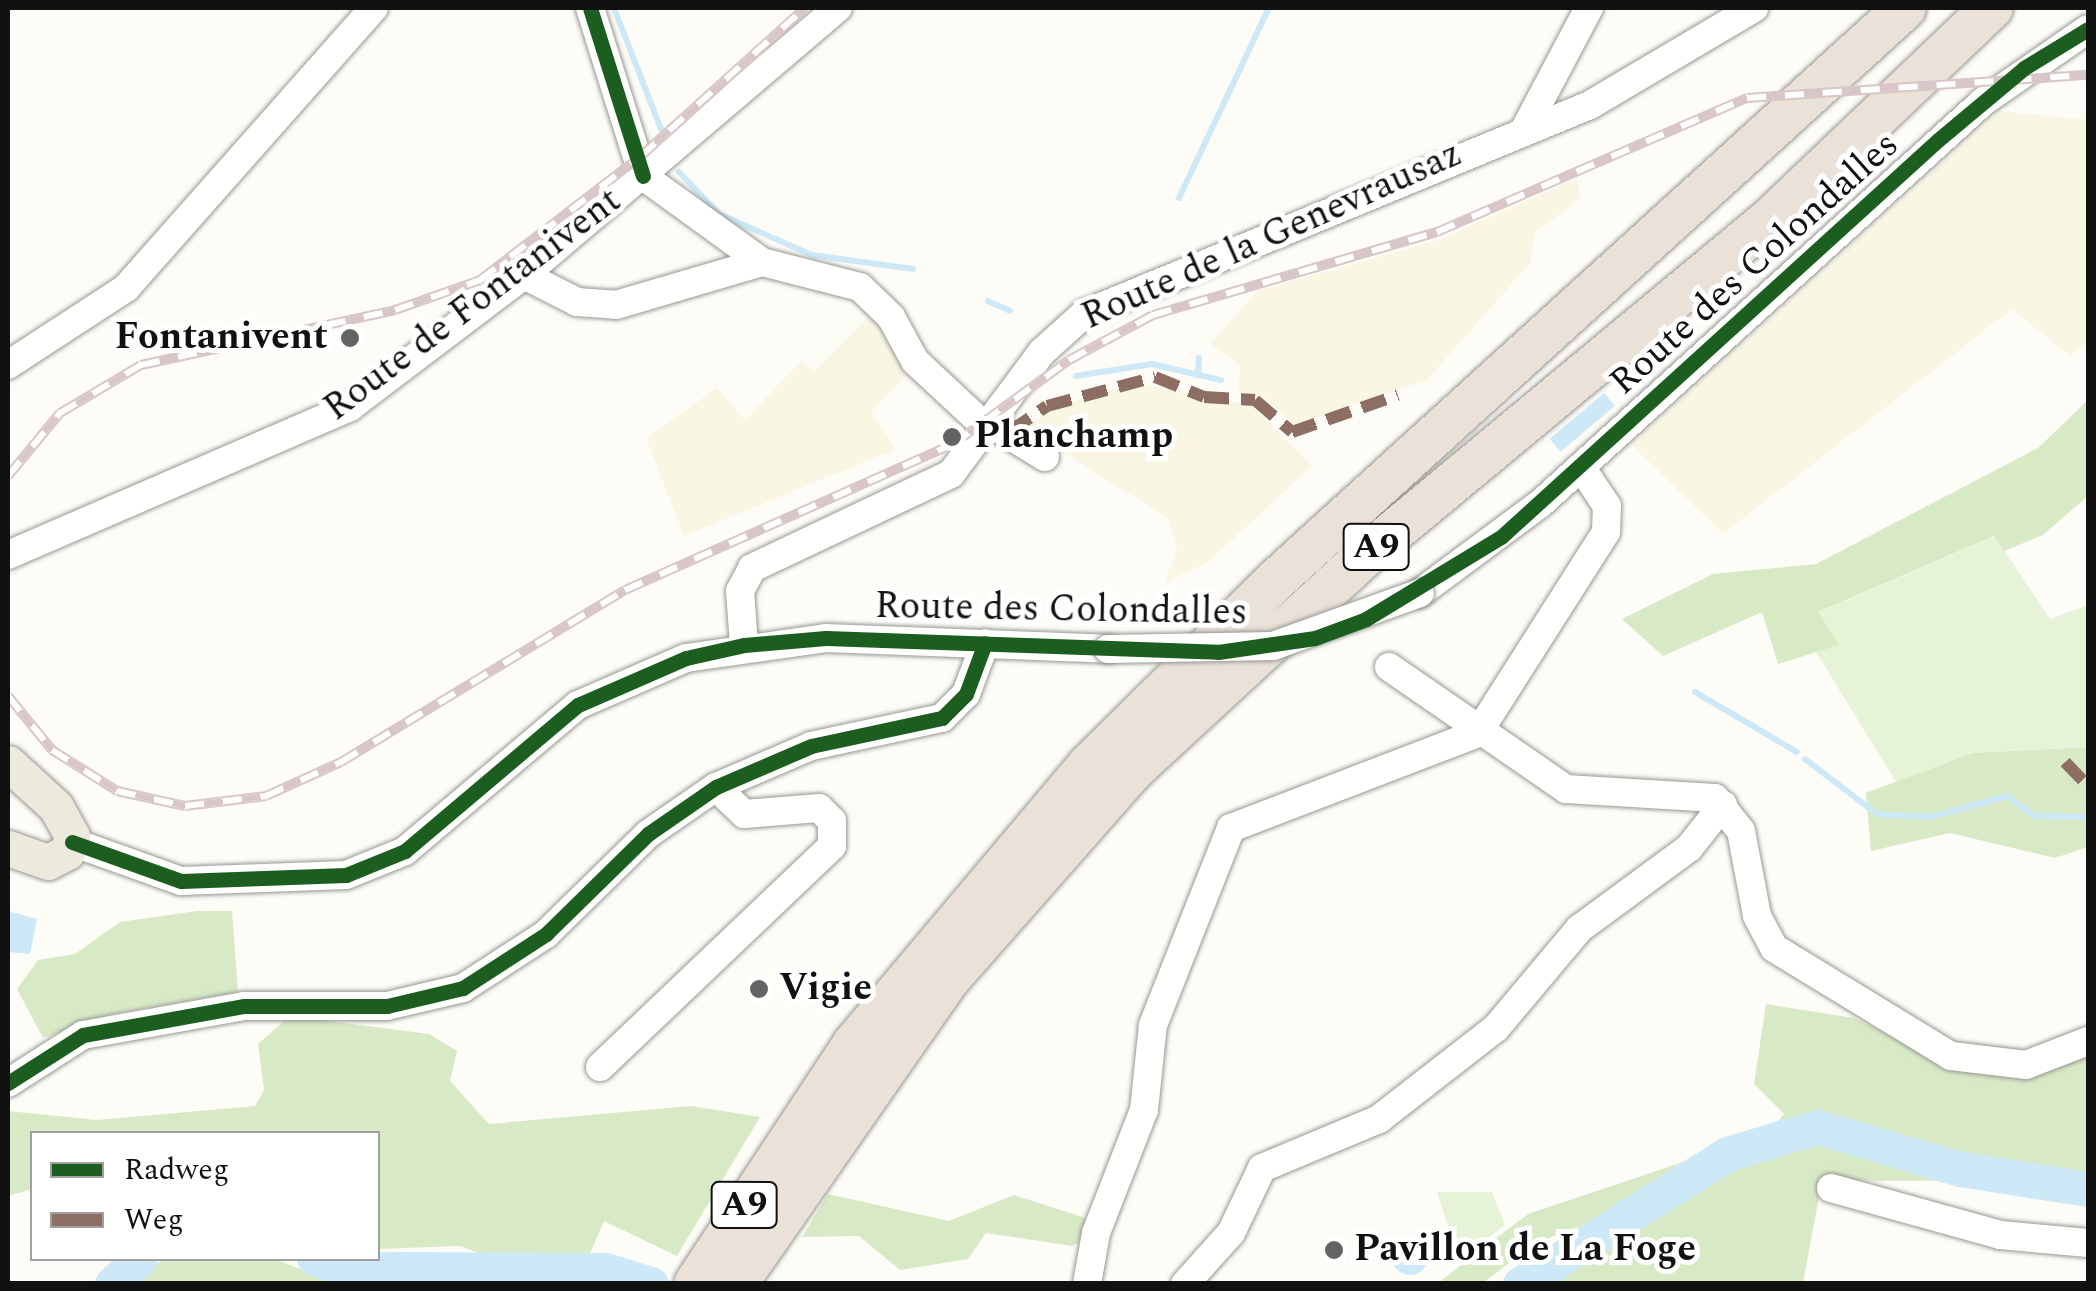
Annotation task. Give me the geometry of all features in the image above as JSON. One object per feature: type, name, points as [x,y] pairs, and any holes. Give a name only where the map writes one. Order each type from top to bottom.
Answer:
[{"type":"highway","name":"A9","points":[[695,1284],[756,1218],[960,910],[1152,700],[1904,8]]},
{"type":"highway","name":"A9","points":[[808,1138],[989,930],[1184,720],[1770,220],[1992,8]]},
{"type":"highway","name":"A9","points":[[736,1284],[756,1218]]},
{"type":"highway","points":[[680,1284],[756,1218]]},
{"type":"highway","points":[[745,1284],[756,1218]]},
{"type":"main road","points":[[8,764],[67,820],[72,842],[48,862],[8,848]]},
{"type":"street","points":[[8,365],[126,288],[374,8]]},
{"type":"street","points":[[590,8],[643,176],[762,262],[860,286],[891,316],[915,361],[991,428],[1046,457]]},
{"type":"street","name":"Route de Fontanivent","points":[[8,556],[350,407],[524,276],[838,8]]},
{"type":"street","points":[[1526,127],[1588,8]]},
{"type":"street","name":"Route de la Genevrausaz","points":[[744,645],[740,591],[752,568],[932,488],[991,428],[1035,361],[1084,314],[1526,127],[1590,104],[1754,8]]},
{"type":"street","name":"Route des Colondalles","points":[[72,842],[181,881],[346,875],[405,851],[578,706],[686,658],[744,645],[984,643],[1108,649],[1273,646],[1420,593],[1581,467],[1938,140],[2024,68],[2088,29]]},
{"type":"street","points":[[524,276],[577,302],[616,306],[762,262]]},
{"type":"street","points":[[1087,1284],[1096,1232],[1144,1110],[1153,1025],[1230,828],[1478,733],[1606,532],[1607,506],[1581,467]]},
{"type":"street","points":[[8,1083],[83,1035],[244,1006],[388,1006],[464,988],[546,934],[648,834],[716,787],[811,746],[942,718],[966,694],[984,643]]},
{"type":"street","points":[[1390,667],[1478,733],[1566,788],[1628,797],[1685,791],[1722,805],[1741,832],[1766,938],[1812,979],[1976,1063],[2026,1065],[2088,1041]]},
{"type":"street","points":[[600,1067],[832,846],[832,821],[819,808],[744,814],[716,787]]},
{"type":"street","points":[[1185,1284],[1231,1233],[1262,1168],[1378,1119],[1481,1039],[1522,1005],[1579,929],[1702,837],[1722,805]]},
{"type":"street","points":[[1831,1188],[2000,1234],[2088,1243]]},
{"type":"shaded area","points":[[1999,111],[2088,120],[2088,342],[2070,356],[2012,309],[1723,534],[1631,444]]},
{"type":"shaded area","points":[[1577,178],[1580,199],[1534,233],[1531,262],[1427,380],[1295,425],[1263,396],[1238,391],[1240,365],[1210,344],[1257,291],[1441,239]]},
{"type":"shaded area","points":[[877,309],[909,372],[871,411],[896,449],[684,536],[646,438],[717,388],[745,420],[802,360],[815,371]]},
{"type":"shaded area","points":[[1131,383],[1252,406],[1312,466],[1208,562],[1165,582],[1177,547],[1168,518],[1026,430],[1047,410]]},
{"type":"green space","points":[[2088,400],[2088,496],[2043,535],[2004,551],[1994,536],[1818,612],[1839,645],[1778,664],[1762,612],[1663,656],[1622,619],[1713,574],[1816,564],[2038,448]]},
{"type":"green space","points":[[1995,536],[2050,619],[2088,605],[2088,747],[1973,753],[1896,782],[1816,652],[1838,644],[1817,613]]},
{"type":"green space","points":[[2088,747],[2088,847],[2055,858],[1950,833],[1871,851],[1866,793],[1973,753]]},
{"type":"green space","points":[[197,911],[232,911],[238,992],[117,1013],[43,1038],[17,989],[38,960],[75,954],[120,922]]},
{"type":"green space","points":[[1766,1004],[1854,1018],[1963,1072],[2051,1061],[2088,1045],[2088,1180],[1822,1181],[1803,1283],[1511,1284],[1618,1237],[1750,1158],[1784,1114],[1754,1084]]},
{"type":"green space","points":[[290,1016],[429,1034],[457,1051],[450,1081],[489,1124],[691,1106],[760,1117],[677,1256],[604,1221],[585,1265],[499,1260],[459,1246],[380,1249],[380,1131],[30,1131],[30,1190],[8,1196],[8,1111],[97,1120],[255,1106],[264,1090],[258,1044]]},
{"type":"green space","points":[[1698,1157],[1625,1210],[1535,1243],[1483,1283],[1438,1283],[1528,1214]]},
{"type":"green space","points":[[1437,1192],[1492,1192],[1505,1225],[1459,1260]]},
{"type":"green space","points":[[828,1194],[949,1221],[1014,1195],[1089,1219],[1096,1233],[1072,1246],[986,1233],[968,1259],[900,1270],[859,1236],[802,1237]]},
{"type":"green space","points":[[162,1261],[279,1261],[338,1283],[129,1283]]},
{"type":"water","points":[[1604,393],[1615,406],[1561,452],[1550,439]]},
{"type":"water","points":[[8,911],[37,919],[30,954],[8,952]]},
{"type":"water","points":[[1410,1239],[1423,1244],[1428,1257],[1423,1270],[1410,1275],[1397,1270],[1392,1257],[1397,1244]]},
{"type":"waterway","points":[[614,8],[661,129]]},
{"type":"waterway","points":[[1179,198],[1269,8]]},
{"type":"waterway","points":[[679,172],[719,214],[812,255],[913,269]]},
{"type":"waterway","points":[[988,301],[1010,311]]},
{"type":"waterway","points":[[1198,375],[1199,358]]},
{"type":"waterway","points":[[1076,376],[1152,364],[1221,380]]},
{"type":"waterway","points":[[1695,692],[1797,752]]},
{"type":"waterway","points":[[1805,759],[1877,814],[1930,817],[2008,796],[2034,816],[2088,817]]},
{"type":"waterway","points":[[1520,1284],[1727,1154],[1817,1127],[1960,1169],[2088,1189]]},
{"type":"waterway","points":[[112,1284],[137,1261]]},
{"type":"waterway","points":[[323,1261],[347,1269],[605,1270],[651,1284]]},
{"type":"railway","points":[[8,476],[60,413],[141,365],[395,310],[480,280],[641,156],[805,8]]},
{"type":"railway","points":[[8,696],[52,750],[117,791],[185,806],[266,796],[341,762],[625,590],[953,444],[1069,360],[1153,315],[1437,232],[1747,98],[2088,75]]},
{"type":"marked path","points":[[1009,432],[1047,406],[1155,377],[1204,397],[1255,400],[1292,432],[1398,395]]},
{"type":"marked path","points":[[2065,762],[2088,786]]},
{"type":"cycle path","points":[[590,8],[643,176]]},
{"type":"cycle path","points":[[72,842],[181,881],[346,875],[405,851],[578,705],[686,658],[744,645],[826,638],[1218,652],[1315,638],[1366,619],[1501,537],[1938,140],[2024,68],[2088,29]]},
{"type":"cycle path","points":[[8,1083],[83,1035],[244,1006],[387,1006],[463,988],[546,934],[648,834],[716,787],[811,746],[942,718],[966,694],[985,643]]},
{"type":"place","name":"Fontanivent","points":[[350,338]]},
{"type":"place","name":"Planchamp","points":[[952,437]]},
{"type":"place","name":"Vigie","points":[[759,989]]},
{"type":"place","name":"Pavillon de La Foge","points":[[1334,1250]]}]
